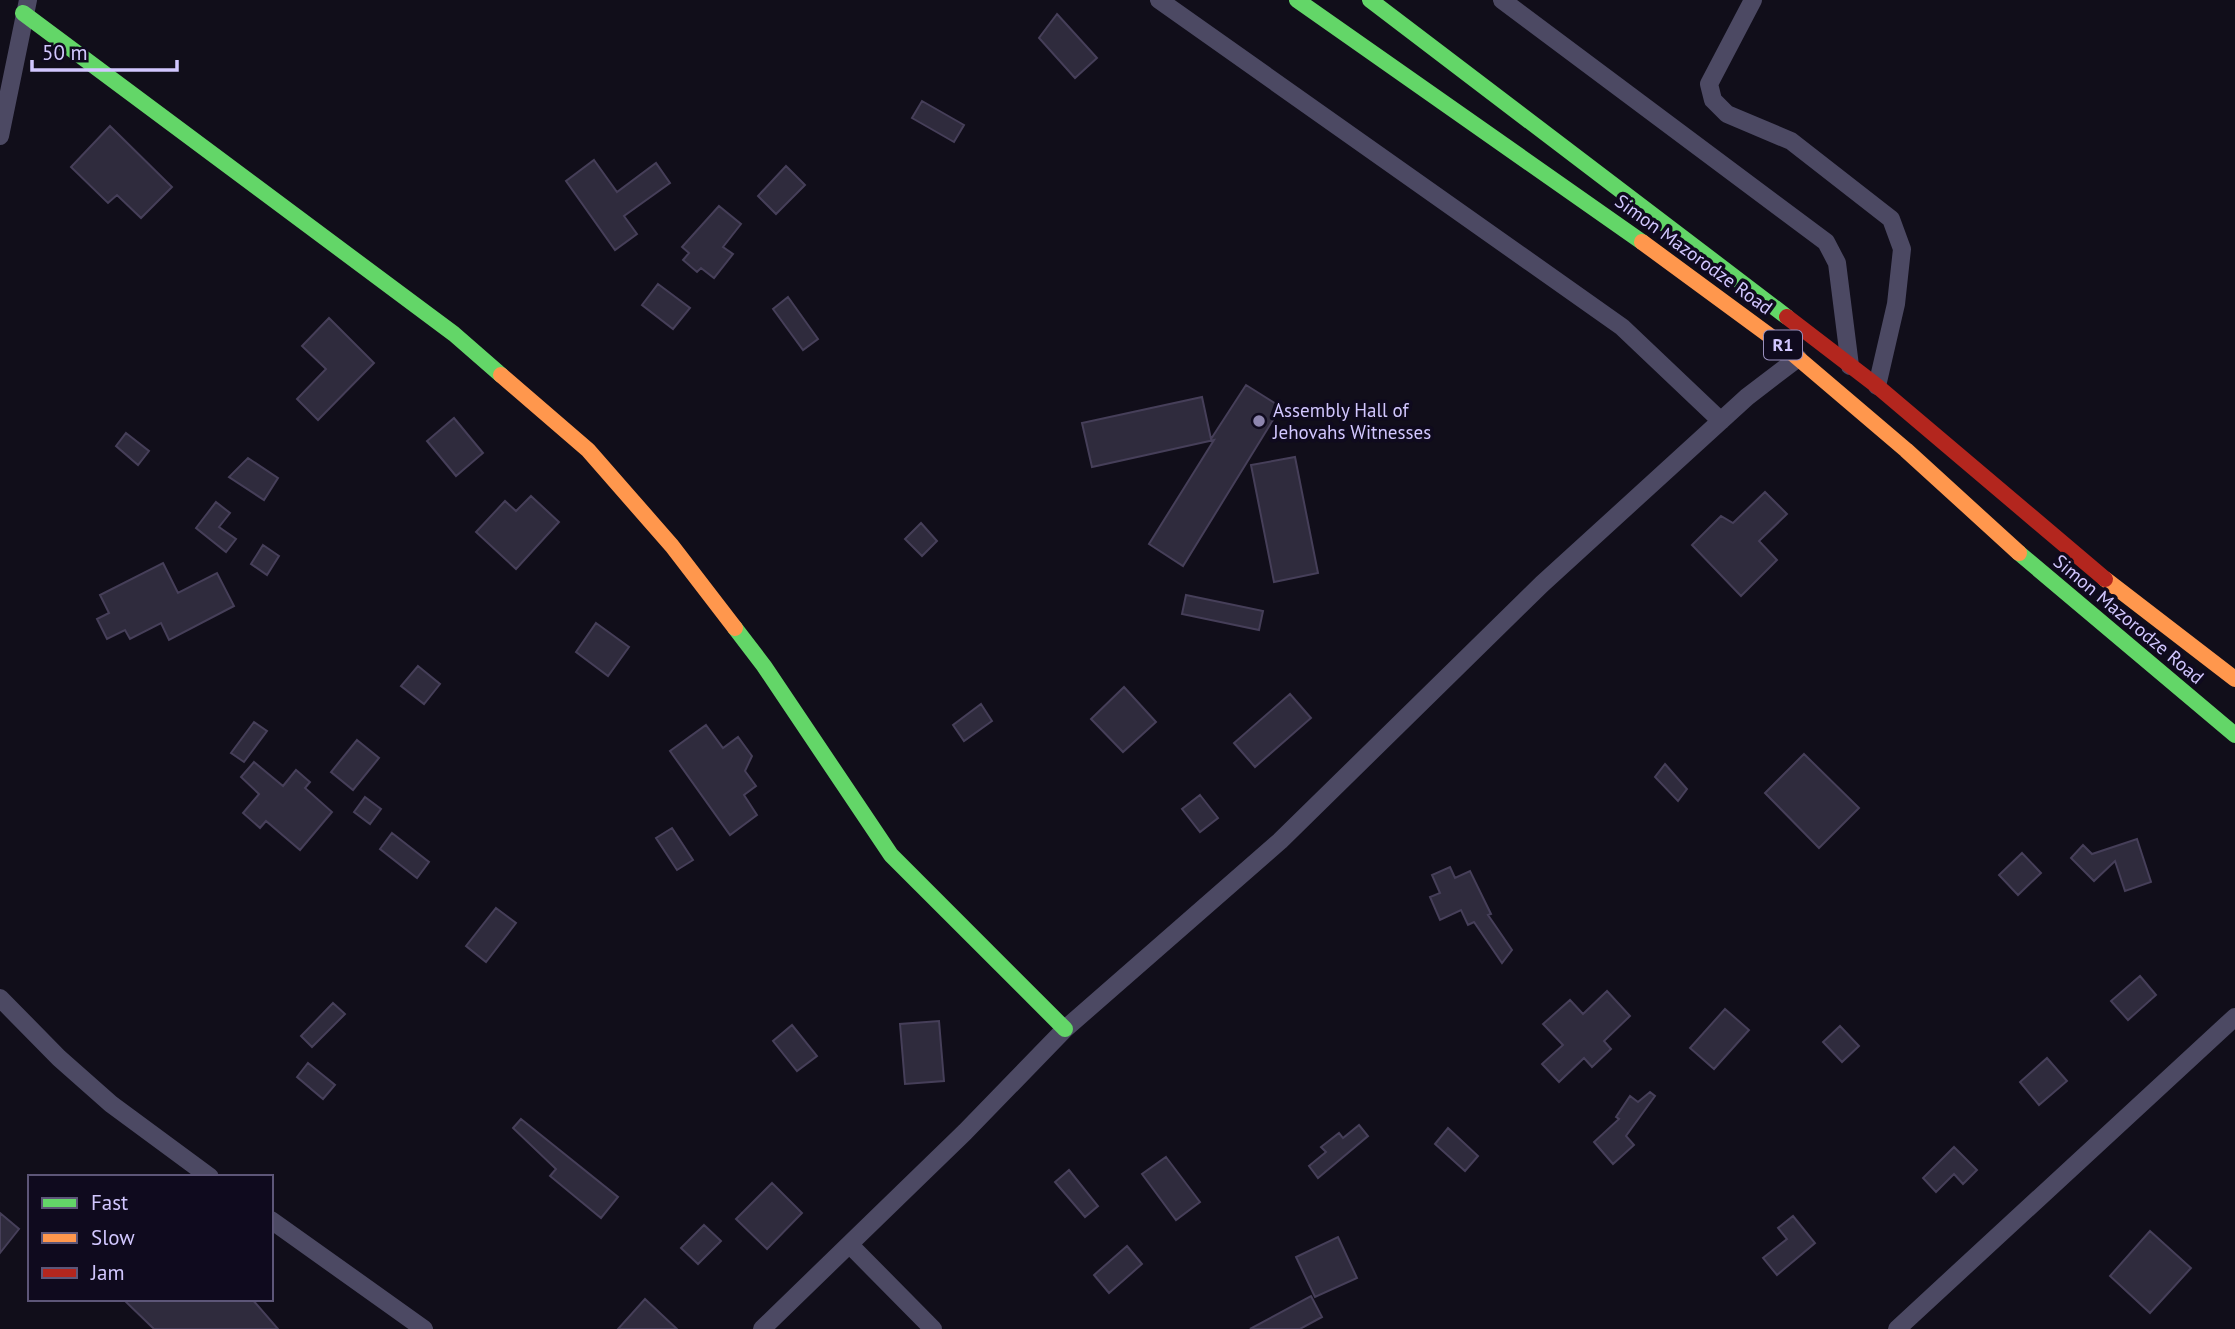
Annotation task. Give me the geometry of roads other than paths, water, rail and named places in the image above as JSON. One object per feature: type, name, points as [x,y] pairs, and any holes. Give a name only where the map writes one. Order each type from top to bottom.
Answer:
[{"type":"main road","name":"Simon Mazorodze Road","points":[[1297,0],[1620,226],[1798,358],[2060,591],[2235,735]]},
{"type":"main road","name":"Simon Mazorodze Road","points":[[1370,0],[1877,386],[2091,568],[2235,679]]},
{"type":"main road","points":[[26,6],[454,334],[588,450],[672,546],[764,666],[891,855],[1065,1029]]},
{"type":"street","points":[[1159,0],[1622,327],[1721,421]]},
{"type":"street","points":[[1503,0],[1826,242],[1837,262],[1850,366]]},
{"type":"street","points":[[1753,0],[1709,84],[1713,100],[1727,114],[1791,141],[1891,219],[1902,248],[1896,304],[1877,386]]},
{"type":"street","points":[[0,136],[26,6]]},
{"type":"street","points":[[762,1329],[850,1245],[1065,1029],[1280,841],[1542,584],[1746,397],[1798,358]]},
{"type":"street","points":[[0,998],[59,1058],[111,1104],[207,1175]]},
{"type":"street","points":[[1897,1329],[2235,1017]]},
{"type":"street","points":[[273,1221],[424,1329]]},
{"type":"street","points":[[850,1245],[933,1329]]},
{"type":"place","name":"Assembly Hall of Jehovahs Witnesses","points":[[1259,421]]}]
